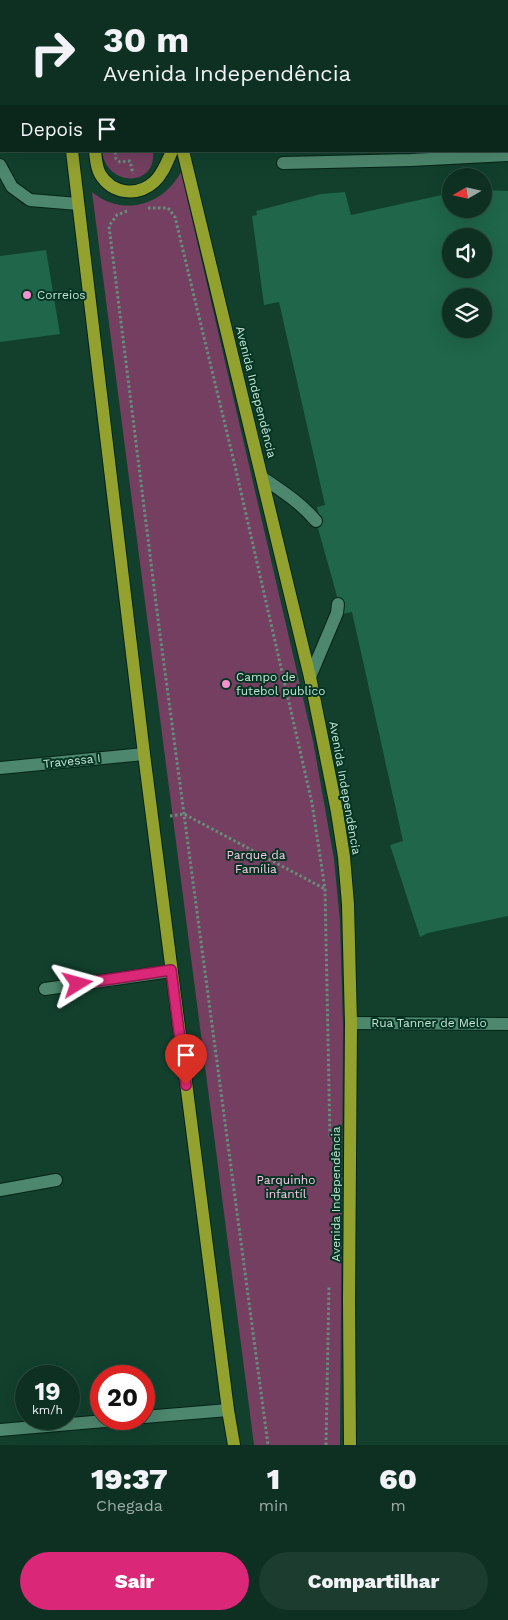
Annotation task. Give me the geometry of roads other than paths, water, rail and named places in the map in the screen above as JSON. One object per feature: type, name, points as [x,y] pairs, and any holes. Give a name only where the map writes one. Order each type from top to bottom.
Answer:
[{"type":"main road","points":[[72,152],[144,754],[233,1444]]},
{"type":"main road","points":[[95,152],[97,166],[106,181],[112,187],[129,192],[143,190],[155,181],[172,152]]},
{"type":"main road","name":"Avenida Independência","points":[[182,152],[310,677],[344,857],[351,1023],[350,1445]]},
{"type":"street","points":[[284,163],[411,156],[508,155]]},
{"type":"street","points":[[0,165],[12,187],[30,200],[78,204]]},
{"type":"street","points":[[263,478],[293,498],[316,521]]},
{"type":"street","points":[[310,677],[337,612],[338,604]]},
{"type":"street","name":"Travessa I","points":[[0,768],[144,754]]},
{"type":"street","points":[[45,989],[171,970]]},
{"type":"street","name":"Rua Tanner de Melo","points":[[351,1023],[508,1024]]},
{"type":"street","points":[[0,1190],[56,1180]]},
{"type":"street","points":[[155,1416],[228,1410]]},
{"type":"street","points":[[0,1430],[90,1422]]},
{"type":"place","name":"Correios","points":[[27,295]]},
{"type":"place","name":"Campo de futebol publico","points":[[226,684]]},
{"type":"park label","name":"Parque da Família","points":[[256,862]]},
{"type":"park label","name":"Parquinho infantíl","points":[[286,1187]]}]
